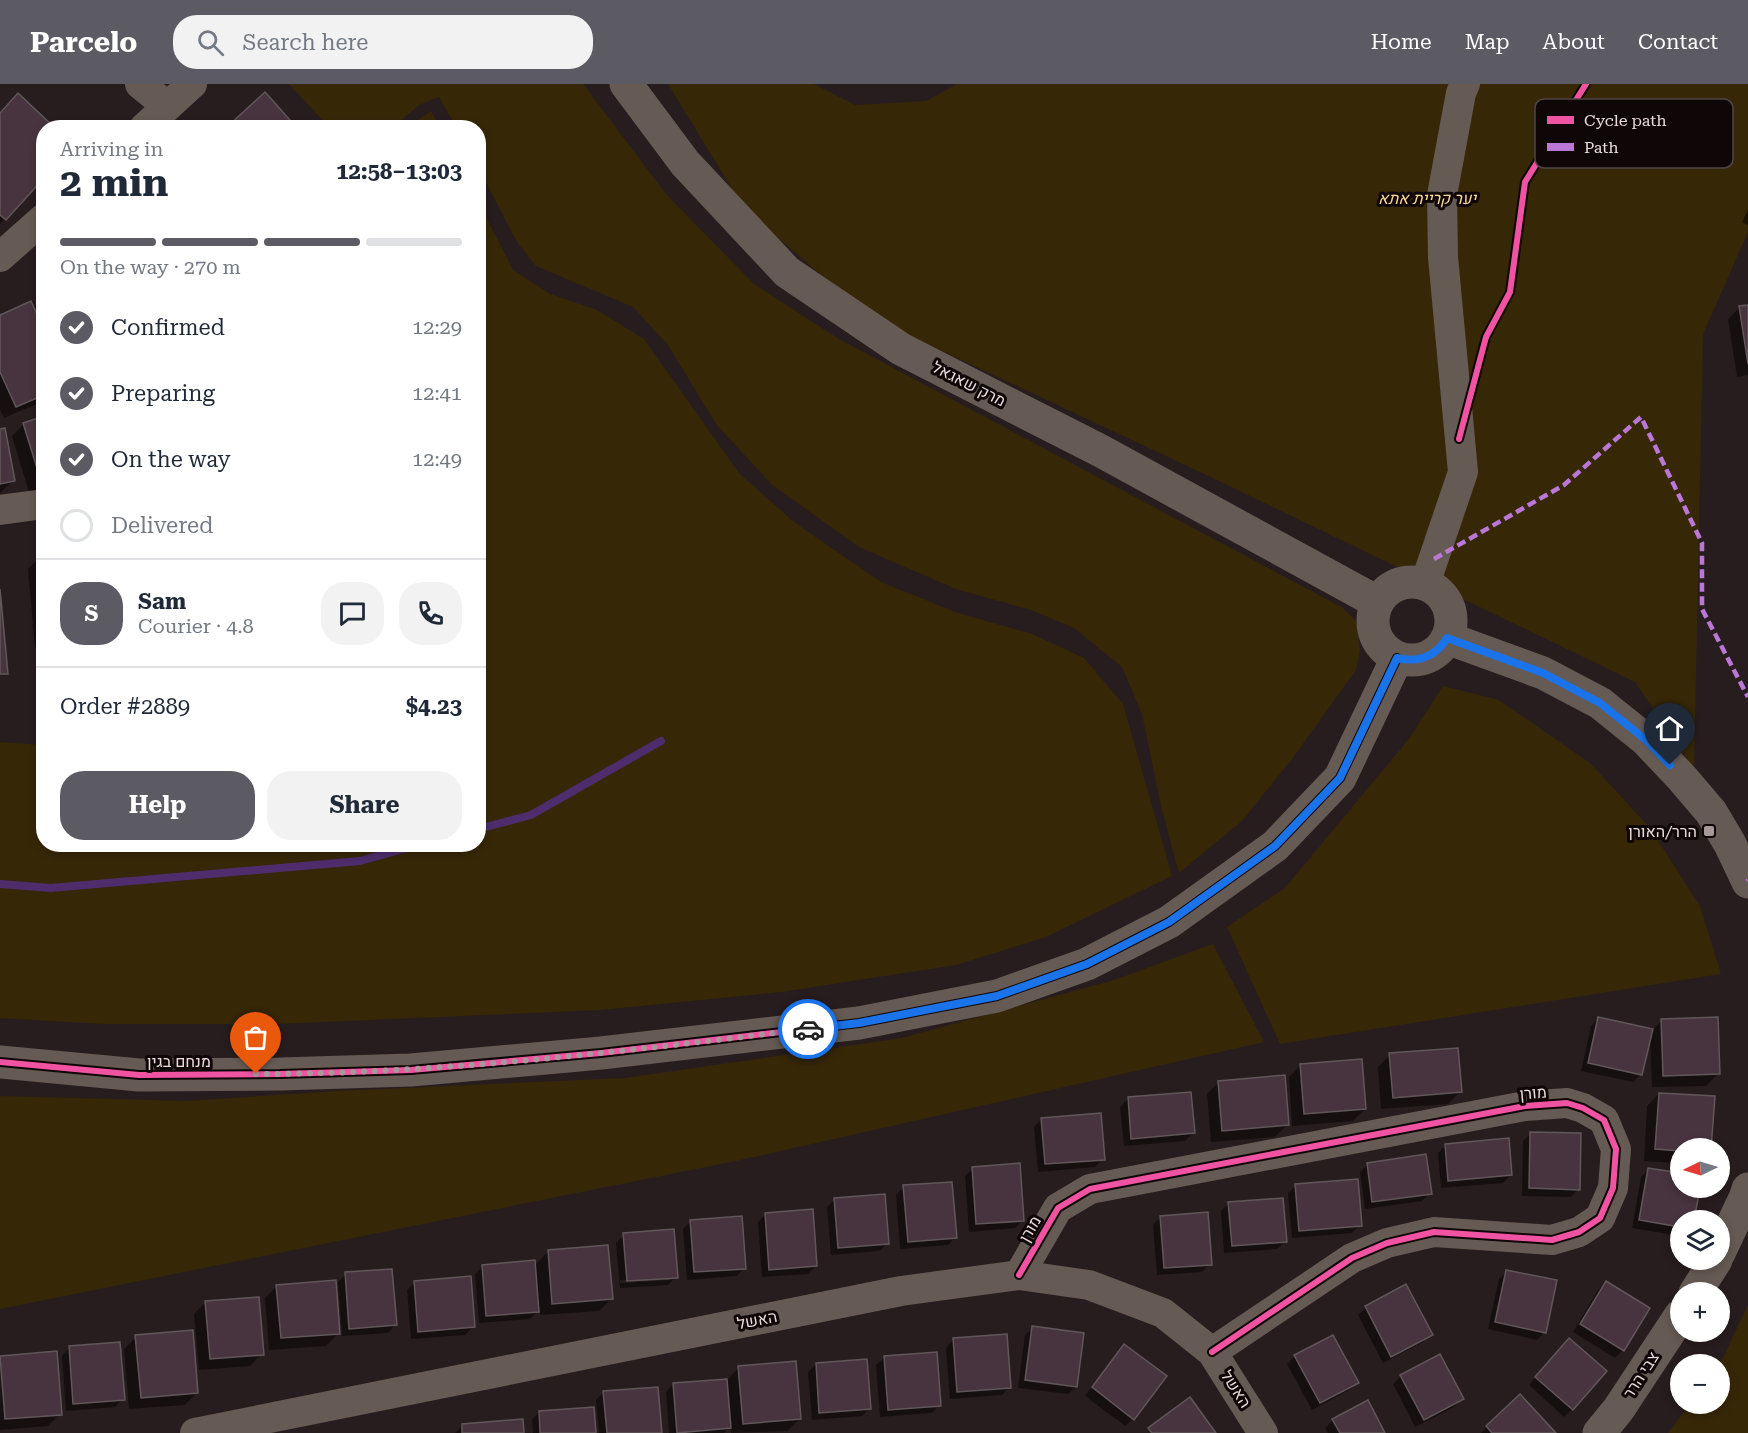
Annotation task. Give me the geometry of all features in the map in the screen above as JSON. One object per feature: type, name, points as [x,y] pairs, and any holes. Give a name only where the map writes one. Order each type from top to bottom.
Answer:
[{"type":"street","points":[[140,84],[167,106]]},
{"type":"street","points":[[152,120],[192,84]]},
{"type":"street","name":"מרק שאגאל","points":[[626,84],[685,163],[787,272],[901,349],[1101,451],[1377,602]]},
{"type":"street","points":[[1425,584],[1463,472],[1443,257],[1442,195],[1461,93],[1465,84]]},
{"type":"street","points":[[0,257],[36,225]]},
{"type":"street","points":[[0,510],[36,505]]},
{"type":"street","points":[[1404,582],[1425,584],[1437,591],[1446,601],[1451,626],[1447,638],[1441,648],[1420,660],[1408,661],[1397,658],[1377,641],[1373,628],[1373,615],[1377,602],[1393,586],[1404,582]]},
{"type":"street","points":[[1447,638],[1543,673],[1600,703],[1628,725],[1646,740],[1711,812],[1730,843],[1748,882]]},
{"type":"street","name":"מנחם בגין","points":[[0,1062],[139,1075],[411,1070],[601,1053],[859,1023],[997,996],[1087,964],[1169,922],[1275,846],[1340,778],[1397,658]]},
{"type":"street","name":"מורן","points":[[1019,1275],[1058,1208],[1089,1189],[1525,1106],[1567,1103],[1583,1108],[1604,1120],[1617,1149],[1613,1188],[1600,1218],[1579,1232],[1552,1240],[1434,1233],[1387,1244],[1352,1258],[1212,1352]]},
{"type":"street","points":[[1730,1230],[1748,1189]]},
{"type":"street","name":"האשל","points":[[195,1433],[901,1291],[1019,1275],[1089,1285],[1163,1313],[1212,1352],[1263,1433]]},
{"type":"street","name":"צבי הרר","points":[[1599,1433],[1618,1410],[1670,1331]]},
{"type":"green space","points":[[289,84],[583,84],[666,194],[754,284],[839,339],[1343,608],[1356,621],[1360,650],[1356,670],[1292,759],[1242,821],[1179,873],[1162,810],[1142,714],[1122,667],[1074,628],[1031,610],[956,589],[859,547],[771,484],[716,424],[668,345],[633,307],[536,266],[517,242],[486,182],[486,120],[452,120],[439,97],[419,105],[402,120],[322,120]]},
{"type":"green space","name":"יער קריית אתא","points":[[668,84],[814,84],[855,105],[926,101],[957,84],[1748,84],[1748,232],[1703,334],[1694,769],[1635,682],[1217,480],[872,318],[745,210]]},
{"type":"green space","points":[[431,111],[436,120],[418,120]]},
{"type":"green space","points":[[486,217],[513,270],[550,294],[597,310],[644,339],[739,473],[794,522],[881,582],[958,613],[1032,634],[1084,658],[1123,704],[1172,876],[1046,937],[956,965],[781,992],[601,1010],[277,1024],[104,1024],[0,1018],[0,742],[36,745],[36,852],[486,852]]},
{"type":"green space","points":[[1443,686],[1499,700],[1590,763],[1650,828],[1700,906],[1721,974],[1280,1044],[1227,927],[1285,888],[1409,739]]},
{"type":"green space","points":[[1213,944],[1264,1042],[736,1161],[0,1309],[0,1096],[187,1101],[338,1091],[625,1078],[902,1038],[1114,980]]},
{"type":"green space","points":[[1748,1305],[1748,1433],[1668,1433],[1682,1414],[1730,1414],[1730,1354],[1725,1354]]},
{"type":"building","points":[[265,92],[290,120],[235,120]]},
{"type":"building","points":[[18,93],[47,120],[36,120],[36,187],[6,220],[0,215],[0,113]]},
{"type":"building","points":[[31,301],[36,312],[36,398],[16,407],[0,372],[0,315]]},
{"type":"building","points":[[1748,305],[1748,364],[1739,306]]},
{"type":"building","points":[[36,419],[36,465],[23,423]]},
{"type":"building","points":[[5,428],[15,481],[0,484],[0,429]]},
{"type":"building","points":[[0,589],[8,674],[0,674]]},
{"type":"building","points":[[1598,1017],[1653,1029],[1642,1075],[1588,1063]]},
{"type":"building","points":[[1718,1017],[1720,1074],[1663,1076],[1661,1019]]},
{"type":"building","points":[[1458,1048],[1462,1092],[1393,1098],[1389,1053]]},
{"type":"building","points":[[1362,1059],[1366,1109],[1304,1114],[1300,1064]]},
{"type":"building","points":[[1285,1075],[1289,1125],[1222,1131],[1218,1081]]},
{"type":"building","points":[[1191,1092],[1195,1133],[1131,1139],[1128,1097]]},
{"type":"building","points":[[1659,1093],[1715,1096],[1712,1138],[1670,1138],[1670,1150],[1655,1149]]},
{"type":"building","points":[[1101,1113],[1105,1160],[1045,1164],[1041,1118]]},
{"type":"building","points":[[1530,1132],[1581,1133],[1580,1190],[1529,1188]]},
{"type":"building","points":[[1509,1138],[1512,1175],[1448,1181],[1445,1144]]},
{"type":"building","points":[[1426,1154],[1432,1194],[1372,1202],[1367,1163]]},
{"type":"building","points":[[1020,1163],[1024,1221],[976,1224],[972,1167]]},
{"type":"building","points":[[1648,1168],[1670,1171],[1670,1198],[1698,1198],[1696,1210],[1670,1210],[1670,1225],[1639,1220]]},
{"type":"building","points":[[1358,1179],[1362,1226],[1299,1231],[1295,1184]]},
{"type":"building","points":[[952,1182],[957,1238],[908,1242],[903,1185]]},
{"type":"building","points":[[885,1194],[889,1244],[838,1248],[834,1198]]},
{"type":"building","points":[[1283,1198],[1287,1242],[1232,1246],[1228,1202]]},
{"type":"building","points":[[813,1209],[817,1266],[769,1270],[765,1213]]},
{"type":"building","points":[[1208,1212],[1212,1265],[1164,1268],[1160,1216]]},
{"type":"building","points":[[742,1216],[746,1269],[694,1272],[690,1220]]},
{"type":"building","points":[[674,1229],[678,1278],[627,1281],[623,1233]]},
{"type":"building","points":[[608,1245],[613,1299],[552,1304],[548,1250]]},
{"type":"building","points":[[535,1260],[539,1312],[486,1316],[482,1265]]},
{"type":"building","points":[[392,1269],[397,1325],[349,1329],[345,1272]]},
{"type":"building","points":[[1506,1270],[1557,1280],[1546,1333],[1495,1322]]},
{"type":"building","points":[[471,1276],[475,1327],[418,1332],[414,1281]]},
{"type":"building","points":[[336,1280],[340,1334],[281,1338],[276,1285]]},
{"type":"building","points":[[1606,1281],[1650,1308],[1624,1351],[1580,1324]]},
{"type":"building","points":[[1406,1284],[1433,1335],[1391,1357],[1365,1306]]},
{"type":"building","points":[[259,1297],[264,1355],[210,1359],[205,1301]]},
{"type":"building","points":[[1032,1326],[1084,1333],[1077,1387],[1025,1380]]},
{"type":"building","points":[[193,1330],[198,1393],[141,1398],[135,1335]]},
{"type":"building","points":[[1007,1334],[1011,1388],[957,1392],[953,1338]]},
{"type":"building","points":[[1333,1335],[1359,1383],[1320,1403],[1294,1355]]},
{"type":"building","points":[[1569,1338],[1607,1371],[1573,1410],[1535,1377]]},
{"type":"building","points":[[120,1342],[125,1400],[73,1404],[69,1346]]},
{"type":"building","points":[[1124,1344],[1167,1376],[1134,1420],[1092,1387]]},
{"type":"building","points":[[57,1351],[62,1415],[5,1419],[0,1356]]},
{"type":"building","points":[[937,1352],[941,1406],[888,1410],[884,1356]]},
{"type":"building","points":[[1440,1354],[1464,1399],[1424,1420],[1400,1375]]},
{"type":"building","points":[[867,1359],[871,1409],[819,1413],[816,1363]]},
{"type":"building","points":[[796,1361],[801,1419],[743,1424],[738,1366]]},
{"type":"building","points":[[727,1379],[731,1428],[677,1433],[673,1383]]},
{"type":"building","points":[[658,1387],[662,1433],[607,1433],[603,1391]]},
{"type":"building","points":[[1520,1394],[1556,1433],[1492,1433],[1486,1426]]},
{"type":"building","points":[[1190,1397],[1216,1433],[1152,1433],[1148,1428]]},
{"type":"building","points":[[1368,1400],[1385,1433],[1340,1433],[1332,1419]]},
{"type":"building","points":[[594,1407],[596,1433],[540,1433],[539,1411]]},
{"type":"building","points":[[523,1419],[524,1433],[462,1433],[462,1424]]},
{"type":"waterway","points":[[486,827],[531,815],[661,741]]},
{"type":"waterway","points":[[0,884],[51,888],[360,861],[392,852]]},
{"type":"marked path","points":[[1434,559],[1564,485],[1641,417],[1702,543],[1702,609],[1748,697]]},
{"type":"cycle path","points":[[1577,99],[1586,84]]},
{"type":"cycle path","points":[[1459,439],[1486,337],[1510,292],[1525,182],[1535,166]]},
{"type":"cycle path","points":[[0,1062],[139,1075],[411,1070],[601,1053],[859,1023],[997,996],[1087,964],[1169,922],[1275,846],[1340,778],[1397,658]]},
{"type":"cycle path","points":[[1019,1275],[1058,1208],[1090,1189],[1525,1106],[1567,1103],[1583,1108],[1604,1120],[1616,1149],[1613,1188],[1600,1218],[1579,1232],[1552,1240],[1434,1232],[1387,1243],[1352,1258],[1212,1352]]},
{"type":"way so far","points":[[256,1074],[411,1070],[601,1053],[808,1029]]},
{"type":"place","name":"הרר/האורן","points":[[1709,831]]},
{"type":"route","points":[[808,1029],[859,1023],[997,996],[1087,964],[1169,922],[1275,846],[1340,778],[1397,658],[1408,661],[1420,660],[1441,648],[1447,638],[1543,673],[1600,703],[1646,740],[1670,765]]}]
